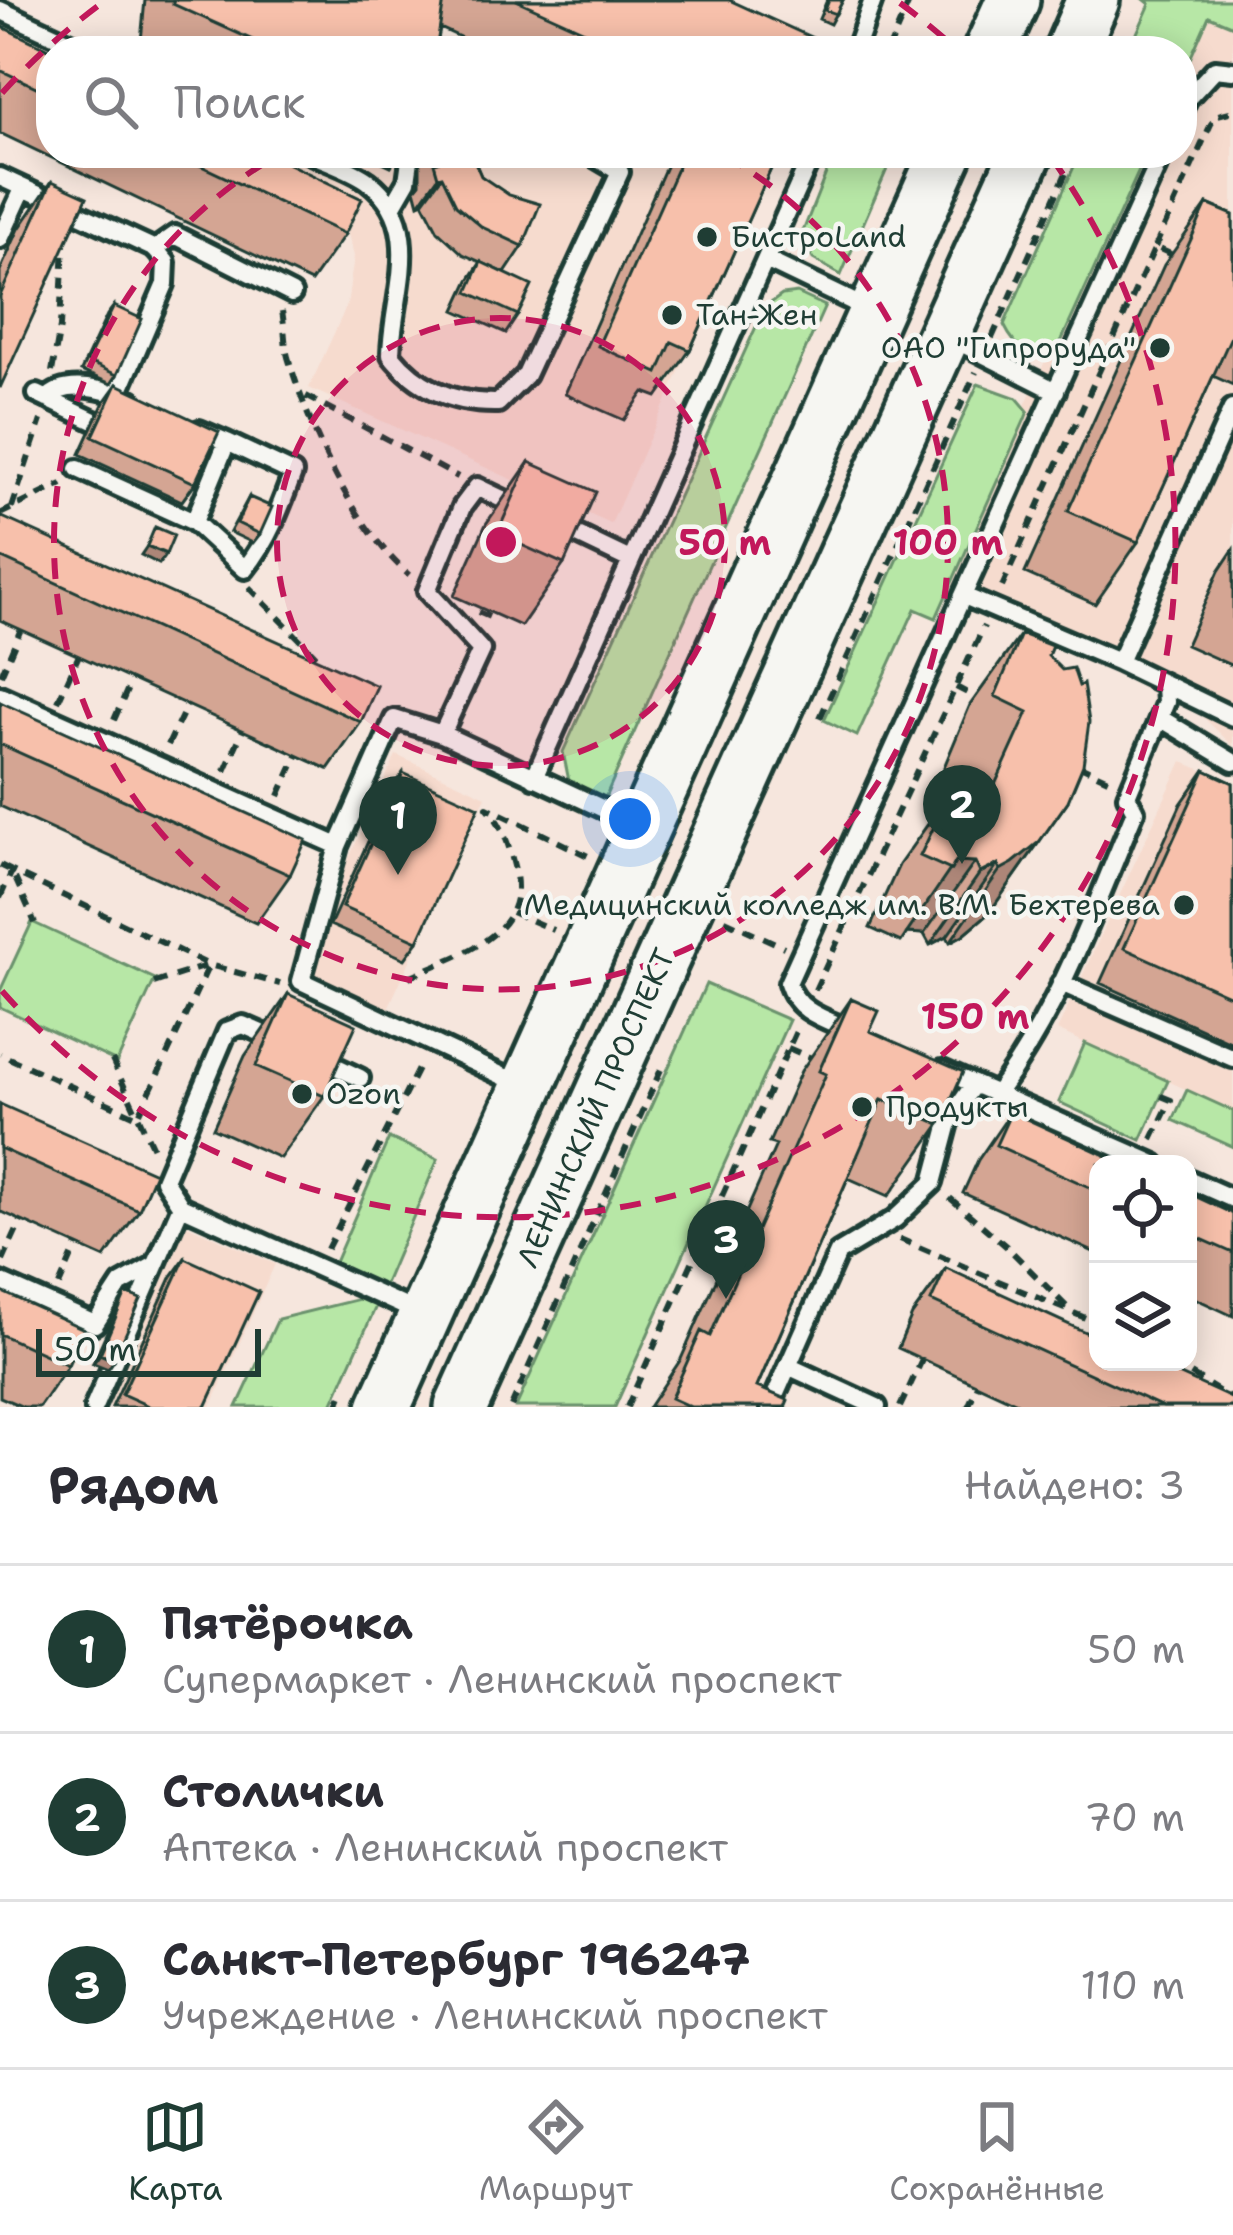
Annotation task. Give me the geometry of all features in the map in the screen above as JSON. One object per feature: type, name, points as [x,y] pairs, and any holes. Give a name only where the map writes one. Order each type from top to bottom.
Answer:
[{"type":"main road","points":[[996,36],[1012,0]]},
{"type":"main road","points":[[1078,36],[1094,0]]},
{"type":"main road","points":[[384,1407],[940,168]]},
{"type":"main road","name":"ЛЕНИНСКИЙ ПРОСПЕКТ","points":[[461,1407],[688,904],[965,345],[1021,168]]},
{"type":"lane","points":[[860,36],[873,0]]},
{"type":"lane","points":[[0,10],[56,36]]},
{"type":"lane","points":[[1197,92],[1215,69],[1233,70]]},
{"type":"lane","points":[[340,168],[369,182],[392,207],[404,240],[391,356],[407,376],[468,404],[498,403],[526,375],[620,172],[613,168]]},
{"type":"lane","points":[[392,207],[407,182],[409,168]]},
{"type":"lane","points":[[534,778],[807,168]]},
{"type":"lane","points":[[868,1038],[805,1010],[793,999],[788,983],[1156,168]]},
{"type":"lane","points":[[0,177],[155,249],[166,262],[165,284],[118,394]]},
{"type":"lane","points":[[0,239],[23,189]]},
{"type":"lane","points":[[155,249],[175,235],[292,294]]},
{"type":"lane","points":[[767,261],[877,313]]},
{"type":"lane","points":[[965,345],[1056,391]]},
{"type":"lane","points":[[42,397],[68,386],[118,394],[140,404]]},
{"type":"lane","points":[[42,397],[94,422]]},
{"type":"lane","points":[[1118,662],[1232,409]]},
{"type":"lane","points":[[76,473],[194,522],[245,568],[257,554],[293,472],[183,423]]},
{"type":"lane","points":[[194,522],[227,442]]},
{"type":"lane","points":[[442,734],[481,650],[427,591],[462,507],[478,488],[630,560]]},
{"type":"lane","points":[[964,596],[1048,641],[1118,662],[1233,717]]},
{"type":"lane","points":[[996,1094],[1018,1064],[1061,982],[1135,811],[1127,796],[1166,702],[1165,686]]},
{"type":"lane","points":[[0,695],[338,846]]},
{"type":"lane","points":[[1160,718],[1233,761]]},
{"type":"lane","points":[[527,1088],[301,982],[338,846],[394,719],[442,734],[644,828]]},
{"type":"lane","points":[[1061,982],[1233,1058]]},
{"type":"lane","points":[[360,1078],[243,1025],[226,1031],[164,1180],[182,1206],[425,1316]]},
{"type":"lane","points":[[932,1066],[1135,1155]]},
{"type":"lane","points":[[770,1407],[838,1252],[896,1220],[933,1184],[950,1119],[974,1084]]},
{"type":"lane","points":[[1197,1183],[1233,1199]]},
{"type":"lane","points":[[94,1407],[182,1206]]},
{"type":"lane","points":[[0,1282],[95,1324],[121,1284],[155,1265]]},
{"type":"lane","points":[[788,1366],[877,1407]]},
{"type":"path","points":[[894,36],[910,0]]},
{"type":"path","points":[[1197,154],[1210,124],[1218,115],[1233,111]]},
{"type":"path","points":[[820,718],[965,345],[1066,168]]},
{"type":"path","points":[[1156,247],[1191,168]]},
{"type":"path","points":[[12,508],[61,327],[67,248],[62,238]]},
{"type":"path","points":[[274,285],[287,354],[335,476],[387,556],[427,591]]},
{"type":"path","points":[[303,394],[478,488]]},
{"type":"path","points":[[0,514],[76,473]]},
{"type":"path","points":[[245,568],[250,592],[328,668]]},
{"type":"path","points":[[0,677],[21,629]]},
{"type":"path","points":[[956,687],[975,697]]},
{"type":"path","points":[[1076,764],[1130,789]]},
{"type":"path","points":[[409,976],[493,938],[512,912],[519,884],[503,825],[487,807],[580,853]]},
{"type":"path","points":[[0,866],[209,965],[285,986],[301,982]]},
{"type":"path","points":[[0,898],[12,871]]},
{"type":"path","points":[[12,871],[35,923]]},
{"type":"path","points":[[688,904],[800,954]]},
{"type":"path","points":[[512,912],[553,930]]},
{"type":"path","points":[[154,983],[209,965]]},
{"type":"path","points":[[138,1117],[209,965]]},
{"type":"path","points":[[627,1407],[805,1010]]},
{"type":"path","points":[[317,1267],[431,1043]]},
{"type":"path","points":[[511,1407],[670,1048]]},
{"type":"path","points":[[788,1048],[829,1066]]},
{"type":"path","points":[[0,1054],[138,1117]]},
{"type":"path","points":[[112,1060],[168,1171]]},
{"type":"path","points":[[1161,1096],[1180,1104]]},
{"type":"path","points":[[1151,1155],[1171,1100]]},
{"type":"path","points":[[933,1184],[1006,1246],[1072,1313]]},
{"type":"path","points":[[0,1267],[21,1220]]},
{"type":"path","points":[[877,1230],[1089,1320]]},
{"type":"path","points":[[900,1407],[922,1360]]},
{"type":"path","points":[[1186,1371],[1233,1400]]},
{"type":"path","points":[[968,1407],[978,1385]]},
{"type":"shaded area","points":[[1205,5],[1233,17],[1233,746],[1171,686],[944,585],[1132,168],[1197,168],[1197,36],[1191,36]]},
{"type":"shaded area","points":[[262,168],[770,168],[611,524],[309,388],[347,305],[354,256],[342,212]]},
{"type":"shaded area","points":[[396,755],[486,796],[384,1017],[295,976]]},
{"type":"shaded area","points":[[1182,761],[1233,784],[1233,1111],[1057,1030]]},
{"type":"shaded area","points":[[187,1225],[275,1264],[211,1407],[105,1407]]},
{"type":"green space","points":[[1145,0],[1233,0],[1233,26],[1209,16],[1197,43],[1197,36],[1136,36],[1150,4]]},
{"type":"green space","points":[[828,168],[887,168],[841,275],[813,259],[802,234]]},
{"type":"green space","points":[[1073,168],[1140,168],[1059,346],[1034,355],[1014,341],[1004,325]]},
{"type":"green space","points":[[797,293],[825,306],[604,800],[569,781],[563,752],[765,307],[782,295]]},
{"type":"green space","points":[[978,384],[1017,398],[1028,411],[936,618],[915,609],[857,736],[824,720]]},
{"type":"green space","points":[[32,922],[155,979],[117,1062],[0,1007],[0,991]]},
{"type":"green space","points":[[706,984],[789,1020],[615,1407],[516,1407]]},
{"type":"green space","points":[[1085,1043],[1168,1081],[1141,1140],[1059,1102]]},
{"type":"green space","points":[[1187,1090],[1233,1111],[1233,1147],[1173,1120]]},
{"type":"green space","points":[[389,1138],[438,1159],[383,1288],[333,1267]]},
{"type":"green space","points":[[363,1298],[376,1306],[331,1407],[237,1407],[278,1319]]},
{"type":"building","points":[[173,0],[444,0],[438,36],[244,36]]},
{"type":"building","points":[[516,0],[729,0],[808,36],[596,36]]},
{"type":"building","points":[[829,0],[843,0],[836,14],[825,10]]},
{"type":"building","points":[[0,26],[36,43],[36,87],[0,70]]},
{"type":"building","points":[[206,168],[297,168],[362,199],[345,234]]},
{"type":"building","points":[[435,168],[478,168],[481,176],[509,195],[540,204],[523,246],[482,227],[456,205],[442,176],[438,177]]},
{"type":"building","points":[[677,168],[771,168],[690,350],[672,342],[658,373],[598,346]]},
{"type":"building","points":[[52,181],[87,197],[0,388],[0,296]]},
{"type":"building","points":[[1207,204],[1233,215],[1233,332],[1138,542],[1068,511]]},
{"type":"building","points":[[481,262],[532,286],[518,315],[468,292]]},
{"type":"building","points":[[114,306],[142,319],[117,375],[87,361]]},
{"type":"building","points":[[117,384],[219,432],[195,483],[93,436]]},
{"type":"building","points":[[529,462],[596,492],[564,564],[497,534]]},
{"type":"building","points":[[249,497],[272,507],[260,534],[237,523]]},
{"type":"building","points":[[0,516],[377,686],[361,722],[0,557]]},
{"type":"building","points":[[155,527],[174,535],[166,554],[147,546]]},
{"type":"building","points":[[1021,634],[1052,646],[1048,656],[1062,670],[1073,668],[1079,686],[1083,684],[1089,722],[1083,765],[1068,801],[1039,842],[1013,863],[980,873],[975,862],[956,861],[951,870],[920,856],[950,793],[984,809],[1028,712],[995,696]]},
{"type":"building","points":[[0,702],[306,840],[290,875],[0,744]]},
{"type":"building","name":"Медицинский колледж им. В.М. Бехтерева","points":[[1205,770],[1233,783],[1233,997],[1124,948]]},
{"type":"building","points":[[403,773],[479,807],[418,941],[342,907]]},
{"type":"building","points":[[288,994],[356,1025],[324,1096],[256,1066]]},
{"type":"building","points":[[851,999],[879,1011],[870,1031],[963,1072],[940,1124],[882,1099],[757,1387],[788,1400],[785,1407],[691,1407],[671,1398],[701,1331],[710,1336],[826,1074],[819,1071]]},
{"type":"building","points":[[0,1104],[155,1173],[139,1210],[0,1148]]},
{"type":"building","points":[[1011,1112],[1104,1155],[1089,1155],[1089,1187],[996,1145]]},
{"type":"building","points":[[1197,1197],[1233,1214],[1233,1253],[1197,1237]]},
{"type":"building","points":[[185,1258],[259,1292],[206,1407],[151,1407],[122,1394]]},
{"type":"building","points":[[946,1268],[1089,1334],[1089,1371],[1172,1371],[1233,1399],[1233,1407],[1163,1407],[931,1301]]},
{"type":"building","points":[[0,1291],[84,1329],[68,1365],[0,1334]]},
{"type":"building","points":[[126,1293],[141,1299],[114,1360],[100,1354]]},
{"type":"place","name":"БистроLand","points":[[707,237]]},
{"type":"place","name":"Тан-Жен","points":[[672,315]]},
{"type":"place","name":"ОАО \"Гипроруда\"","points":[[1160,348]]},
{"type":"place","name":"Столички","points":[[962,864]]},
{"type":"place","name":"Пятёрочка","points":[[398,875]]},
{"type":"place","name":"Медицинский колледж им. В.М. Бехтерева","points":[[1184,905]]},
{"type":"place","name":"Ozon","points":[[302,1094]]},
{"type":"place","name":"Продукты","points":[[862,1107]]},
{"type":"place","name":"Санкт-Петербург 196247","points":[[726,1299]]}]
